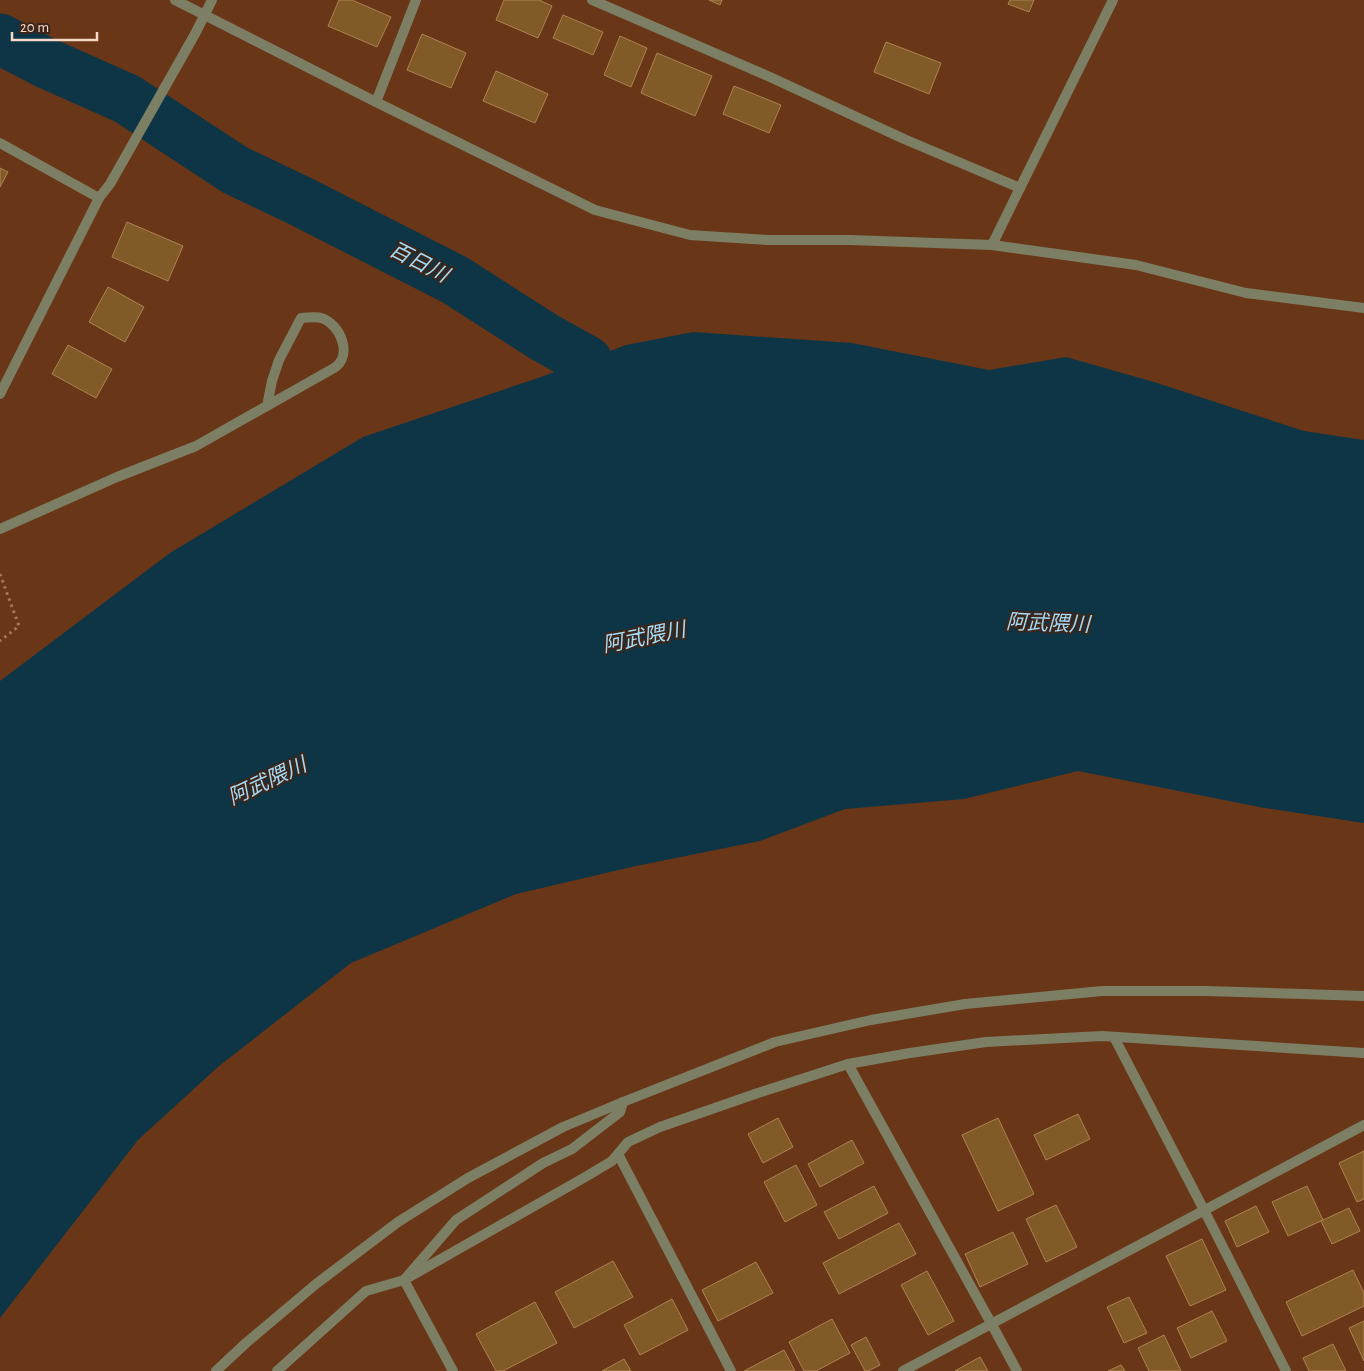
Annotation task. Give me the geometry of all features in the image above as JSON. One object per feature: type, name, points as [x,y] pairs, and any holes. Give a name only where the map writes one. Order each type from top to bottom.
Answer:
[{"type":"street","points":[[175,0],[594,210],[690,234],[768,240],[850,240],[992,245],[1136,265],[1246,293],[1364,308]]},
{"type":"street","points":[[0,394],[99,198],[110,184],[195,34],[212,0]]},
{"type":"street","points":[[376,102],[416,0]]},
{"type":"street","points":[[592,0],[770,77],[904,139],[1020,188]]},
{"type":"street","points":[[992,245],[1113,0]]},
{"type":"street","points":[[0,143],[99,198]]},
{"type":"street","points":[[0,530],[117,476],[196,446],[267,406],[338,365],[343,354],[343,343],[336,327],[321,318],[302,318],[279,360],[267,406]]},
{"type":"street","points":[[216,1371],[316,1284],[398,1222],[468,1178],[555,1131],[774,1042],[871,1020],[965,1004],[1102,990],[1364,996]]},
{"type":"street","points":[[276,1371],[366,1291],[404,1280],[587,1176],[612,1161],[628,1142],[660,1127],[848,1064],[986,1042],[1102,1036],[1364,1053]]},
{"type":"street","points":[[1114,1037],[1286,1371]]},
{"type":"street","points":[[848,1064],[1017,1371]]},
{"type":"street","points":[[404,1280],[456,1220],[543,1162],[572,1149],[620,1112],[623,1102]]},
{"type":"street","points":[[903,1371],[1364,1125]]},
{"type":"street","points":[[618,1154],[731,1371]]},
{"type":"street","points":[[404,1280],[453,1371]]},
{"type":"path","points":[[0,574],[19,626],[0,641]]},
{"type":"water","name":"阿武隈川","points":[[693,332],[852,343],[989,370],[1066,357],[1154,382],[1304,431],[1364,440],[1364,823],[1259,807],[1078,771],[964,799],[845,809],[760,841],[636,866],[516,894],[351,963],[219,1066],[138,1140],[0,1318],[0,681],[170,553],[363,437],[538,378],[626,345]]},
{"type":"building","points":[[339,0],[352,0],[391,17],[377,47],[328,26]]},
{"type":"building","points":[[504,0],[539,0],[552,6],[538,38],[496,20]]},
{"type":"building","points":[[709,0],[722,0],[720,5]]},
{"type":"building","points":[[1010,0],[1034,0],[1029,12],[1008,4]]},
{"type":"building","points":[[563,15],[603,32],[593,55],[553,38]]},
{"type":"building","points":[[422,34],[466,53],[451,88],[407,70]]},
{"type":"building","points":[[620,36],[647,48],[631,87],[604,75]]},
{"type":"building","points":[[886,42],[941,63],[929,94],[874,72]]},
{"type":"building","points":[[657,53],[712,76],[695,116],[641,93]]},
{"type":"building","points":[[496,71],[548,94],[535,123],[483,101]]},
{"type":"building","points":[[734,86],[781,105],[769,133],[723,114]]},
{"type":"building","points":[[0,168],[8,172],[0,187]]},
{"type":"building","points":[[127,222],[183,246],[168,281],[112,257]]},
{"type":"building","points":[[108,287],[144,307],[125,342],[89,322]]},
{"type":"building","points":[[68,345],[112,369],[96,398],[52,374]]},
{"type":"building","points":[[1078,1114],[1090,1139],[1046,1160],[1034,1135]]},
{"type":"building","points":[[778,1118],[793,1147],[763,1163],[748,1134]]},
{"type":"building","points":[[998,1118],[1034,1194],[998,1211],[962,1135]]},
{"type":"building","points":[[852,1140],[864,1163],[820,1187],[808,1164]]},
{"type":"building","points":[[1364,1151],[1364,1199],[1357,1202],[1339,1163]]},
{"type":"building","points":[[796,1165],[817,1205],[785,1222],[764,1182]]},
{"type":"building","points":[[874,1186],[888,1213],[839,1239],[824,1212]]},
{"type":"building","points":[[1307,1186],[1323,1220],[1288,1236],[1272,1202]]},
{"type":"building","points":[[1056,1205],[1077,1247],[1046,1262],[1026,1219]]},
{"type":"building","points":[[1256,1206],[1269,1232],[1237,1247],[1225,1221]]},
{"type":"building","points":[[1349,1208],[1360,1231],[1332,1244],[1321,1221]]},
{"type":"building","points":[[899,1223],[916,1254],[839,1294],[823,1263]]},
{"type":"building","points":[[1013,1232],[1028,1264],[980,1287],[965,1254]]},
{"type":"building","points":[[1202,1239],[1226,1290],[1190,1306],[1166,1256]]},
{"type":"building","points":[[613,1261],[633,1297],[574,1328],[555,1292]]},
{"type":"building","points":[[756,1262],[773,1293],[718,1321],[702,1290]]},
{"type":"building","points":[[1353,1270],[1364,1293],[1364,1306],[1302,1336],[1286,1302]]},
{"type":"building","points":[[927,1271],[954,1321],[928,1335],[901,1285]]},
{"type":"building","points":[[1129,1297],[1147,1333],[1124,1343],[1107,1307]]},
{"type":"building","points":[[672,1299],[688,1330],[640,1355],[624,1325]]},
{"type":"building","points":[[535,1302],[557,1343],[503,1371],[496,1371],[476,1334]]},
{"type":"building","points":[[1212,1311],[1227,1341],[1191,1358],[1177,1328]]},
{"type":"building","points":[[832,1319],[850,1353],[816,1371],[804,1371],[789,1342]]},
{"type":"building","points":[[1364,1321],[1364,1361],[1349,1328]]},
{"type":"building","points":[[1164,1335],[1181,1371],[1149,1371],[1138,1348]]},
{"type":"building","points":[[866,1337],[880,1365],[868,1371],[865,1371],[851,1345]]},
{"type":"building","points":[[1333,1344],[1346,1371],[1309,1371],[1303,1358]]},
{"type":"building","points":[[784,1350],[795,1371],[744,1371]]},
{"type":"building","points":[[980,1357],[988,1371],[955,1371]]},
{"type":"building","points":[[624,1359],[631,1371],[602,1371]]},
{"type":"building","points":[[1121,1365],[1125,1371],[1108,1371]]},
{"type":"waterway","name":"百日川","points":[[0,39],[46,63],[127,99],[235,170],[455,280],[544,337],[587,361],[609,426]]}]
